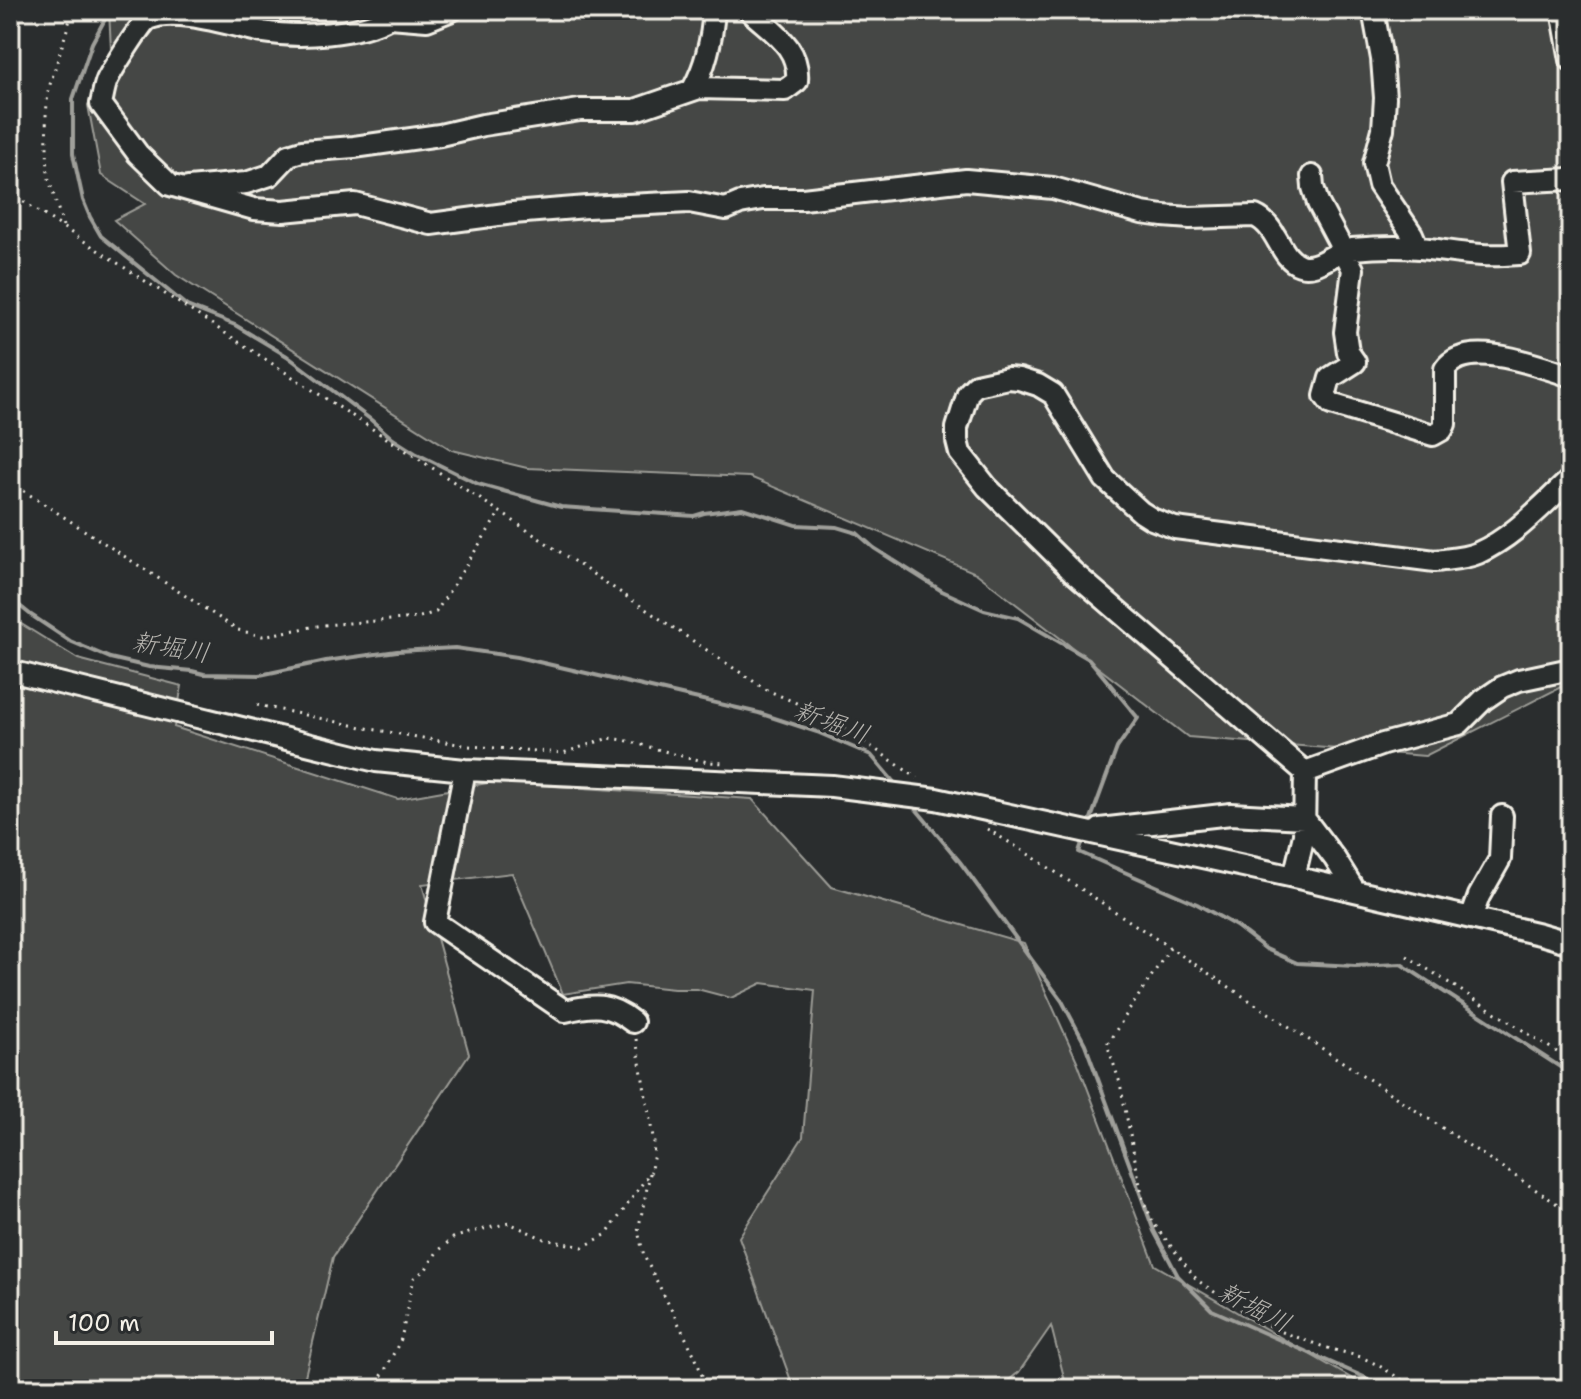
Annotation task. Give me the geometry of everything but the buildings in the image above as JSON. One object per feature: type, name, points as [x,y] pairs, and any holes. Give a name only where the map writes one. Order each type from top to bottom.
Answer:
[{"type":"street","points":[[452,10],[427,20],[385,14],[377,24],[347,32],[282,35],[163,14],[144,21],[107,81],[101,104],[138,154],[170,185],[254,209],[283,211],[355,204],[431,224],[587,207],[689,202],[726,209],[763,199],[803,199],[966,180],[1053,188],[1163,216],[1255,216],[1270,227],[1288,257],[1306,266],[1317,264],[1342,249],[1418,248],[1484,255],[1520,254],[1512,182],[1571,179]]},
{"type":"street","points":[[693,89],[704,70],[713,31],[714,10]]},
{"type":"street","points":[[182,189],[246,183],[270,175],[289,155],[302,151],[426,137],[580,110],[635,110],[699,88],[785,90],[797,81],[794,55],[783,40],[749,10]]},
{"type":"street","points":[[1373,10],[1385,98],[1383,129],[1374,163],[1379,185],[1418,248]]},
{"type":"street","points":[[1562,10],[1571,60]]},
{"type":"street","points":[[1312,176],[1318,203],[1353,269],[1345,332],[1348,352],[1355,362],[1330,378],[1325,396],[1331,404],[1433,435],[1445,424],[1445,369],[1456,358],[1501,355],[1571,376]]},
{"type":"street","points":[[1305,772],[1073,572],[987,487],[960,453],[957,441],[957,428],[968,393],[976,385],[1008,378],[1038,385],[1053,394],[1105,479],[1141,512],[1175,528],[1435,561],[1462,558],[1479,553],[1513,532],[1571,479]]},
{"type":"street","points":[[1305,772],[1383,744],[1459,724],[1483,700],[1502,687],[1571,667]]},
{"type":"street","points":[[10,671],[376,761],[465,770],[832,786],[936,799],[1294,877],[1571,943]]},
{"type":"street","points":[[465,770],[435,922],[565,1011],[590,1005],[620,1011],[633,1022]]},
{"type":"street","points":[[1294,877],[1304,835],[1305,772]]},
{"type":"street","points":[[1084,831],[1231,814],[1304,818],[1355,891]]},
{"type":"street","points":[[1471,918],[1479,896],[1500,859],[1502,816]]},
{"type":"path","points":[[63,226],[48,176],[46,116],[48,91],[73,10]]},
{"type":"path","points":[[10,193],[500,512],[765,689],[830,718],[921,781],[936,799]]},
{"type":"path","points":[[10,482],[238,630],[262,636],[323,625],[417,618],[436,612],[500,512]]},
{"type":"path","points":[[257,705],[469,746],[563,753],[609,738],[708,762],[735,763]]},
{"type":"path","points":[[985,828],[1571,1213]]},
{"type":"path","points":[[1170,948],[1107,1044],[1120,1083],[1143,1200],[1154,1224],[1197,1280],[1217,1295],[1277,1330],[1378,1365],[1413,1389]]},
{"type":"path","points":[[1407,956],[1571,1061]]},
{"type":"path","points":[[633,1022],[654,1143],[638,1231],[644,1256],[695,1356],[707,1389]]},
{"type":"path","points":[[372,1389],[401,1339],[414,1278],[453,1238],[509,1223],[544,1239],[583,1247],[607,1234],[651,1171]]},
{"type":"path","points":[[1565,1389],[1571,1379]]},
{"type":"shaded area","points":[[109,10],[1571,10],[1571,682],[1425,756],[1188,737],[976,573],[750,477],[527,468],[452,450],[176,275],[114,220],[145,204],[101,175],[88,105],[111,50]]},
{"type":"shaded area","points":[[10,617],[78,659],[182,686],[174,727],[398,799],[493,782],[752,799],[832,887],[1024,943],[1077,1061],[1155,1265],[1370,1389],[1067,1389],[1051,1326],[1019,1372],[998,1389],[794,1389],[739,1237],[803,1137],[815,990],[762,983],[731,998],[697,989],[626,984],[563,994],[512,873],[422,884],[469,1054],[333,1257],[302,1389],[10,1389]]},
{"type":"waterway","points":[[110,10],[92,43],[73,99],[73,154],[83,200],[101,236],[187,306],[235,325],[287,356],[393,439],[478,484],[561,507],[694,516],[742,508],[796,525],[837,527],[857,533],[874,548],[942,591],[984,610],[1018,618],[1089,659],[1138,718],[1117,748],[1089,824]]},
{"type":"waterway","name":"新堀川","points":[[10,598],[70,641],[110,658],[204,674],[260,675],[326,661],[397,651],[455,648],[517,657],[759,713],[817,732],[871,755],[898,787]]},
{"type":"waterway","name":"新堀川","points":[[911,803],[960,862],[1062,1001],[1085,1044],[1154,1231],[1178,1276],[1212,1310],[1373,1381],[1383,1389]]},
{"type":"waterway","points":[[1083,840],[1079,852],[1197,904],[1236,926],[1266,949],[1297,963],[1355,966],[1401,964],[1571,1074]]}]
